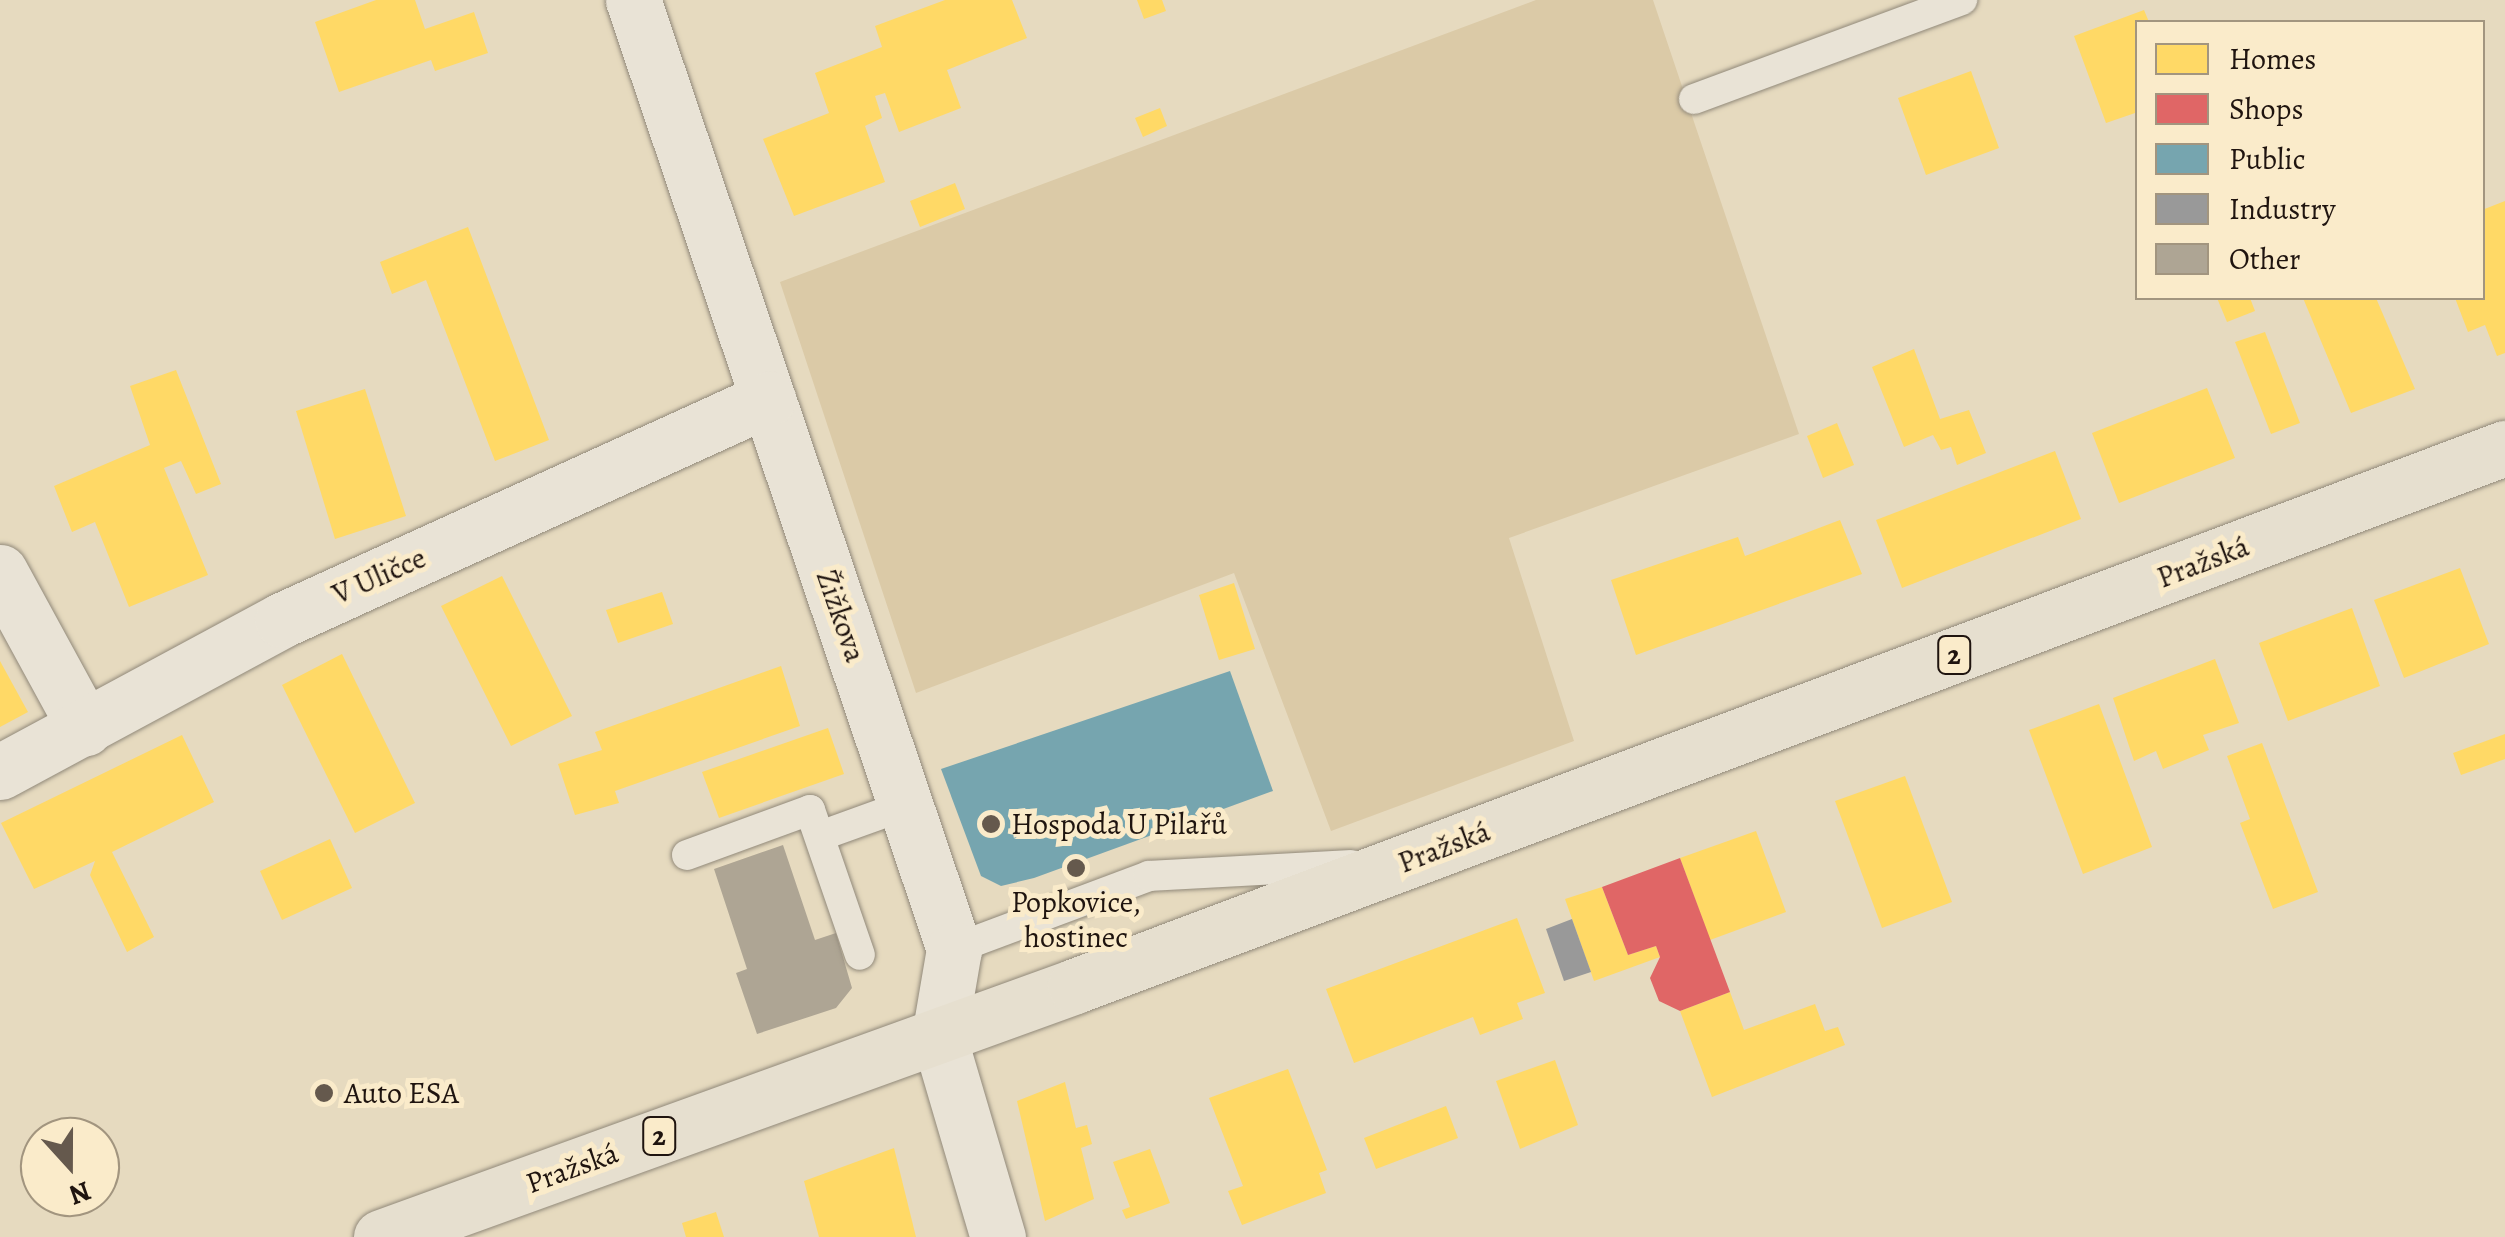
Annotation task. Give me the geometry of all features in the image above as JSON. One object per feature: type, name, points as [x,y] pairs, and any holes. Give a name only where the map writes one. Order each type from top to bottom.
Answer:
[{"type":"main road","name":"Pražská","points":[[381,1237],[938,1037],[2505,448]]},
{"type":"street","name":"Žižkova","points":[[633,0],[954,948],[938,1037],[998,1237]]},
{"type":"street","name":"V Uličce","points":[[0,772],[282,620],[768,399]]},
{"type":"street","points":[[0,572],[85,728]]},
{"type":"lane","points":[[1694,99],[1962,0]]},
{"type":"lane","points":[[820,836],[906,804]]},
{"type":"lane","points":[[686,855],[810,810],[860,955]]},
{"type":"lane","points":[[954,948],[1149,876],[1404,862]]},
{"type":"shaded area","points":[[1536,0],[1653,0],[1799,434],[1509,538],[1574,741],[1331,831],[1234,573],[916,693],[780,282]]},
{"type":"building: Homes","points":[[376,0],[415,0],[425,29],[474,12],[488,53],[435,71],[431,60],[339,92],[315,22]]},
{"type":"building: Homes","points":[[945,0],[1012,0],[1027,38],[947,70],[961,108],[899,132],[885,93],[875,96],[882,118],[865,126],[885,182],[794,216],[763,139],[829,113],[815,73],[882,47],[875,26]]},
{"type":"building: Homes","points":[[1137,0],[1162,0],[1166,11],[1144,19]]},
{"type":"building: Homes","points":[[2144,10],[2148,20],[2135,20],[2135,113],[2106,123],[2074,36]]},
{"type":"building: Homes","points":[[1971,71],[1999,148],[1926,175],[1898,98]]},
{"type":"building: Homes","points":[[1160,108],[1167,126],[1143,137],[1135,118]]},
{"type":"building: Homes","points":[[955,183],[965,209],[920,227],[910,201]]},
{"type":"building: Homes","points":[[2505,201],[2505,353],[2497,356],[2485,325],[2468,332],[2456,300],[2485,300],[2485,209]]},
{"type":"building: Homes","points":[[468,227],[549,440],[495,461],[426,280],[392,294],[380,262]]},
{"type":"building: Homes","points":[[2218,300],[2251,300],[2255,311],[2227,322]]},
{"type":"building: Homes","points":[[2304,300],[2377,300],[2415,389],[2351,413]]},
{"type":"building: Homes","points":[[2265,332],[2300,423],[2271,434],[2235,342]]},
{"type":"building: Homes","points":[[1914,349],[1940,419],[1969,410],[1986,453],[1957,465],[1951,447],[1941,450],[1933,435],[1904,447],[1872,367]]},
{"type":"building: Homes","points":[[176,370],[221,484],[196,494],[181,461],[164,468],[208,575],[129,607],[95,522],[72,532],[54,486],[150,445],[130,386]]},
{"type":"building: Homes","points":[[2207,388],[2235,458],[2119,503],[2092,433]]},
{"type":"building: Homes","points":[[365,389],[406,516],[335,539],[296,411]]},
{"type":"building: Homes","points":[[1837,423],[1854,465],[1823,478],[1807,436]]},
{"type":"building: Homes","points":[[2055,451],[2081,519],[1902,588],[1876,520]]},
{"type":"building: Homes","points":[[1840,520],[1862,574],[1636,655],[1611,580],[1738,537],[1745,556]]},
{"type":"building: Homes","points":[[2460,568],[2489,644],[2404,678],[2374,600]]},
{"type":"building: Homes","points":[[502,576],[572,716],[511,746],[441,606]]},
{"type":"building: Homes","points":[[1234,583],[1255,649],[1219,660],[1199,595]]},
{"type":"building: Homes","points":[[662,592],[673,624],[618,643],[606,610]]},
{"type":"building: Homes","points":[[2352,608],[2380,686],[2288,721],[2259,643]]},
{"type":"building: Homes","points":[[342,654],[415,803],[355,833],[282,685]]},
{"type":"building: Homes","points":[[2215,659],[2239,723],[2203,735],[2209,750],[2163,769],[2156,751],[2134,761],[2113,698]]},
{"type":"building: Homes","points":[[0,661],[28,712],[0,727]]},
{"type":"building: Homes","points":[[781,666],[800,726],[615,791],[619,803],[575,815],[558,764],[602,750],[595,732]]},
{"type":"building: Homes","points":[[2099,704],[2152,847],[2083,874],[2029,730]]},
{"type":"building: Homes","points":[[828,728],[844,774],[719,818],[702,772]]},
{"type":"building: Homes","points":[[2505,734],[2505,759],[2461,775],[2453,753]]},
{"type":"building: Homes","points":[[182,735],[214,802],[112,852],[154,937],[127,952],[90,875],[95,861],[34,889],[1,823]]},
{"type":"building: Homes","points":[[2262,743],[2318,892],[2273,909],[2240,823],[2250,819],[2227,756]]},
{"type":"building: Homes","points":[[1905,776],[1952,902],[1882,928],[1835,801]]},
{"type":"building: Homes","points":[[1756,831],[1786,912],[1710,940],[1680,858]]},
{"type":"building: Homes","points":[[330,839],[352,888],[282,920],[260,871]]},
{"type":"building: Homes","points":[[1602,887],[1628,955],[1656,946],[1660,957],[1594,981],[1565,899]]},
{"type":"building: Homes","points":[[1517,918],[1545,993],[1517,1003],[1523,1019],[1480,1035],[1473,1017],[1354,1063],[1326,989]]},
{"type":"building: Homes","points":[[1730,992],[1744,1030],[1815,1004],[1825,1031],[1838,1027],[1845,1045],[1712,1097],[1680,1011]]},
{"type":"building: Homes","points":[[1555,1060],[1578,1125],[1520,1149],[1496,1081]]},
{"type":"building: Homes","points":[[1288,1069],[1327,1170],[1319,1173],[1326,1193],[1242,1225],[1228,1191],[1243,1186],[1209,1098]]},
{"type":"building: Homes","points":[[1065,1082],[1076,1128],[1087,1125],[1092,1144],[1081,1148],[1094,1199],[1045,1221],[1017,1101]]},
{"type":"building: Homes","points":[[1446,1106],[1458,1138],[1376,1169],[1364,1138]]},
{"type":"building: Homes","points":[[894,1148],[916,1237],[819,1237],[804,1181]]},
{"type":"building: Homes","points":[[1150,1149],[1170,1203],[1126,1219],[1122,1210],[1130,1207],[1113,1162]]},
{"type":"building: Homes","points":[[716,1212],[724,1237],[686,1237],[682,1223]]},
{"type":"building: Shops","points":[[1680,858],[1730,992],[1680,1011],[1659,1001],[1650,978],[1660,957],[1656,946],[1628,955],[1602,887]]},
{"type":"building: Public","points":[[1230,671],[1273,791],[1034,878],[1001,886],[981,876],[941,769]]},
{"type":"building: Industry","points":[[1572,919],[1591,972],[1564,981],[1546,929]]},
{"type":"building: Other","points":[[783,845],[815,940],[836,933],[852,988],[836,1008],[757,1034],[736,973],[747,969],[714,869]]},
{"type":"place","name":"Hospoda U Pilařů","points":[[991,824]]},
{"type":"place","name":"Popkovice, hostinec","points":[[1076,868]]},
{"type":"place","name":"Auto ESA","points":[[324,1093]]}]
